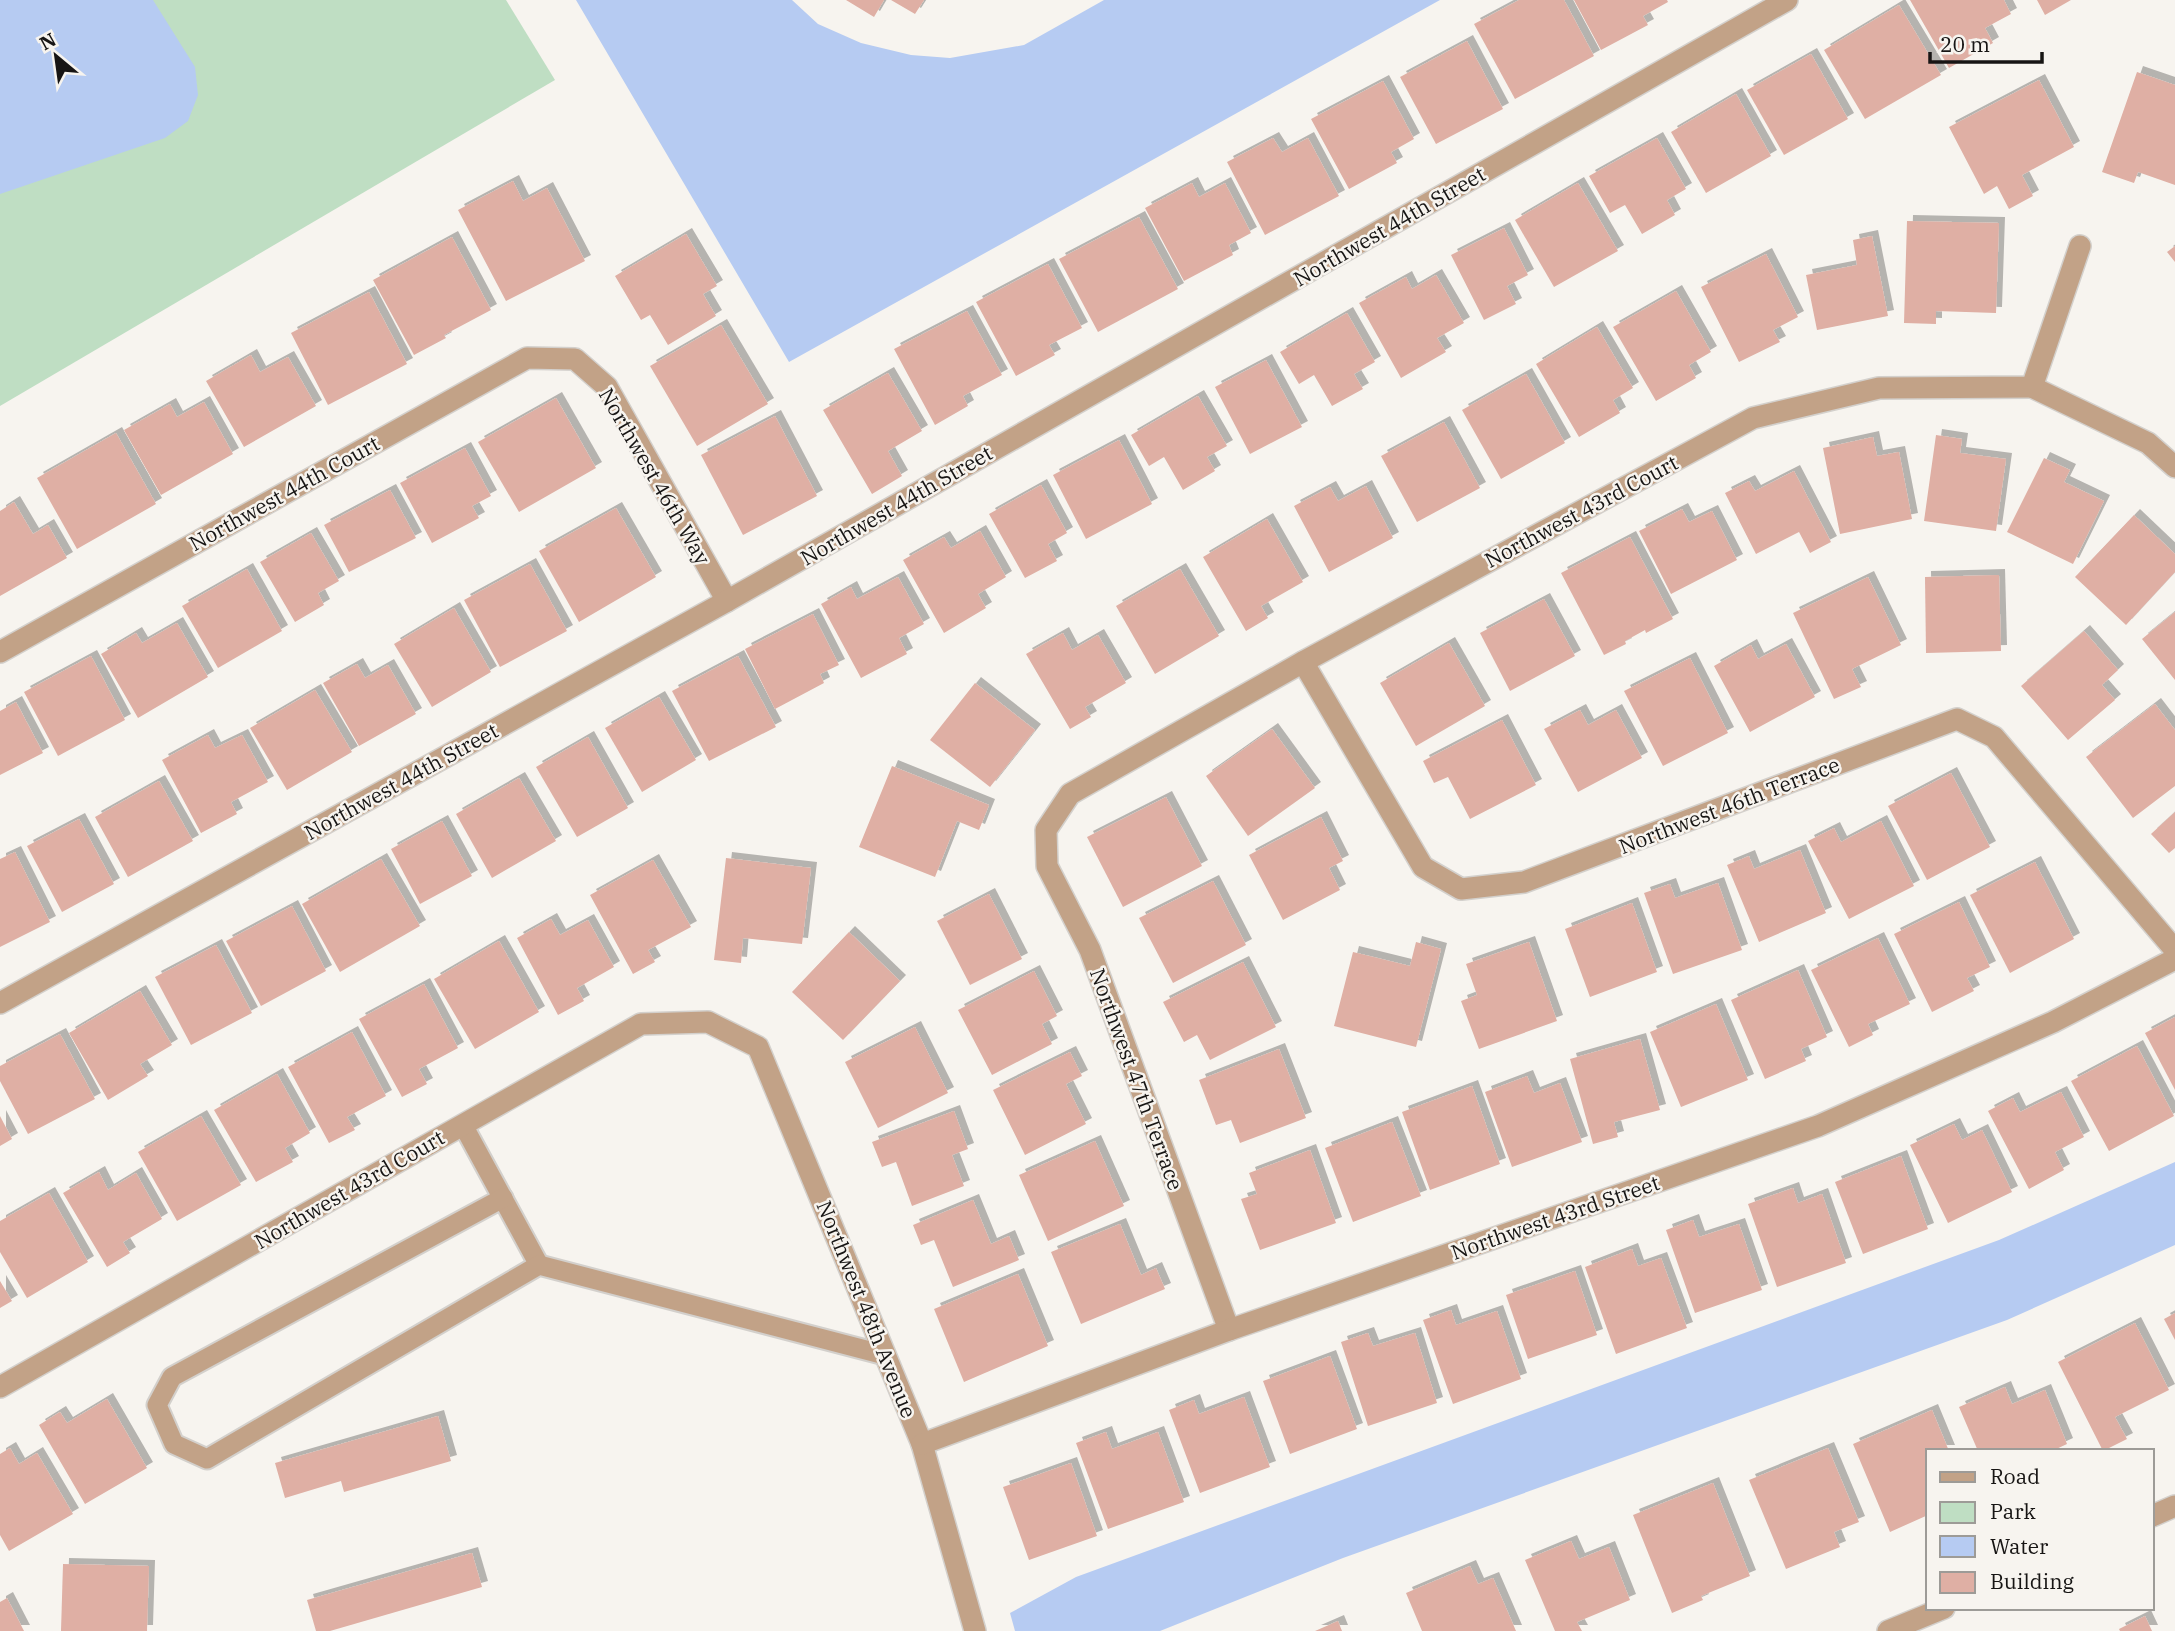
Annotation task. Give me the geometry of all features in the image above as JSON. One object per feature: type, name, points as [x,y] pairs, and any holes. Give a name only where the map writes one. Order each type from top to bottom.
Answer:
[{"type":"street","name":"Northwest 44th Street","points":[[0,1003],[727,601],[1787,0]]},
{"type":"street","points":[[2080,246],[2032,387],[2148,443],[2175,467]]},
{"type":"street","name":"Northwest 44th Court","points":[[0,652],[527,358],[575,359]]},
{"type":"street","name":"Northwest 46th Way","points":[[575,359],[607,387],[727,601]]},
{"type":"street","name":"Northwest 43rd Court","points":[[1046,830],[1070,794],[1303,662],[1754,418],[1879,388],[2032,387]]},
{"type":"street","name":"Northwest 46th Terrace","points":[[1303,662],[1423,867],[1461,889],[1524,882],[1957,719],[1994,737],[2175,950]]},
{"type":"street","name":"Northwest 47th Terrace","points":[[1046,830],[1047,866],[1090,950],[1229,1330]]},
{"type":"street","name":"Northwest 43rd Street","points":[[922,1444],[1229,1330],[1818,1126],[2053,1022],[2175,959]]},
{"type":"street","name":"Northwest 43rd Court","points":[[0,1387],[641,1024],[708,1022]]},
{"type":"street","name":"Northwest 48th Avenue","points":[[708,1022],[758,1047],[922,1444],[975,1631]]},
{"type":"street","points":[[2154,1515],[2175,1506]]},
{"type":"street","points":[[1888,1631],[1913,1627],[1941,1610]]},
{"type":"lane","points":[[463,1125],[539,1265]]},
{"type":"lane","points":[[503,1198],[172,1377],[157,1405],[174,1444],[207,1459],[539,1265],[886,1355]]},
{"type":"green space","points":[[0,0],[506,0],[555,80],[0,406]]},
{"type":"water","points":[[0,0],[153,0],[195,67],[198,95],[188,121],[165,138],[0,194]]},
{"type":"water","points":[[576,0],[792,0],[818,24],[861,43],[911,55],[950,58],[1024,45],[1104,0],[1440,0],[789,362]]},
{"type":"water","points":[[2175,1162],[2175,1245],[2007,1320],[1343,1558],[1160,1631],[1015,1631],[1010,1613],[1076,1577],[1999,1240]]},
{"type":"building","points":[[846,0],[884,0],[874,17]]},
{"type":"building","points":[[891,0],[924,0],[915,14]]},
{"type":"building","points":[[1519,0],[1564,0],[1594,56],[1515,99],[1474,24]]},
{"type":"building","points":[[1574,0],[1668,2],[1643,16],[1648,25],[1601,50]]},
{"type":"building","points":[[1910,0],[2004,0],[2011,14],[1985,28],[1993,43],[1949,68]]},
{"type":"building","points":[[2037,0],[2071,0],[2045,15]]},
{"type":"building","points":[[1899,5],[1941,75],[1865,119],[1824,50]]},
{"type":"building","points":[[1467,41],[1503,109],[1436,144],[1400,77]]},
{"type":"building","points":[[1811,54],[1848,119],[1784,155],[1747,90]]},
{"type":"building","points":[[2137,72],[2175,85],[2175,185],[2138,172],[2134,183],[2102,172]]},
{"type":"building","points":[[2039,80],[2074,147],[2022,175],[2033,196],[2009,209],[1997,186],[1984,194],[1949,127]]},
{"type":"building","points":[[1383,81],[1414,139],[1391,152],[1397,163],[1349,189],[1311,119]]},
{"type":"building","points":[[1736,94],[1771,156],[1706,193],[1671,132]]},
{"type":"building","points":[[1273,138],[1282,152],[1308,138],[1339,196],[1265,235],[1227,162]]},
{"type":"building","points":[[1657,138],[1686,189],[1667,200],[1675,215],[1642,234],[1625,205],[1610,213],[1589,176]]},
{"type":"building","points":[[513,181],[523,201],[547,188],[585,261],[506,301],[458,210]]},
{"type":"building","points":[[1192,183],[1199,197],[1225,183],[1251,233],[1229,245],[1233,255],[1184,281],[1145,208]]},
{"type":"building","points":[[1578,183],[1618,251],[1554,287],[1515,220]]},
{"type":"building","points":[[1139,217],[1178,289],[1098,332],[1059,259]]},
{"type":"building","points":[[1907,221],[1999,223],[1996,313],[1936,311],[1936,324],[1904,323]]},
{"type":"building","points":[[1504,228],[1528,275],[1507,286],[1516,304],[1484,320],[1451,255]]},
{"type":"building","points":[[686,234],[717,286],[703,294],[716,316],[668,345],[650,315],[641,320],[615,276]]},
{"type":"building","points":[[1872,236],[1888,316],[1817,330],[1806,275],[1857,265],[1853,240]]},
{"type":"building","points":[[452,237],[491,310],[444,335],[446,338],[414,355],[373,280]]},
{"type":"building","points":[[2175,246],[2175,262],[2167,252]]},
{"type":"building","points":[[1766,254],[1798,317],[1773,330],[1780,342],[1739,362],[1701,287]]},
{"type":"building","points":[[1048,264],[1082,328],[1049,345],[1055,355],[1016,376],[976,302]]},
{"type":"building","points":[[1436,275],[1464,323],[1437,338],[1446,352],[1401,378],[1359,303],[1406,277],[1412,289]]},
{"type":"building","points":[[1676,291],[1711,352],[1689,365],[1696,378],[1656,401],[1613,327]]},
{"type":"building","points":[[369,292],[407,364],[328,405],[291,333]]},
{"type":"building","points":[[967,311],[1002,375],[963,396],[968,406],[935,425],[894,349]]},
{"type":"building","points":[[1347,313],[1375,362],[1354,374],[1363,389],[1332,406],[1314,375],[1299,384],[1280,352]]},
{"type":"building","points":[[721,325],[768,404],[697,446],[650,366]]},
{"type":"building","points":[[1597,327],[1633,388],[1613,400],[1620,413],[1579,437],[1536,364]]},
{"type":"building","points":[[251,355],[260,372],[288,357],[316,406],[244,447],[206,381]]},
{"type":"building","points":[[1266,360],[1302,427],[1250,454],[1215,387]]},
{"type":"building","points":[[888,373],[922,431],[888,451],[902,476],[872,494],[823,410]]},
{"type":"building","points":[[1526,374],[1565,443],[1501,479],[1462,410]]},
{"type":"building","points":[[1198,396],[1227,446],[1207,457],[1215,471],[1183,490],[1164,457],[1149,466],[1131,435]]},
{"type":"building","points":[[556,398],[596,468],[519,512],[478,442]]},
{"type":"building","points":[[204,402],[233,454],[161,495],[124,430],[170,404],[177,417]]},
{"type":"building","points":[[775,416],[817,496],[743,535],[701,455]]},
{"type":"building","points":[[1444,422],[1480,488],[1417,522],[1381,456]]},
{"type":"building","points":[[116,433],[156,504],[77,549],[37,478]]},
{"type":"building","points":[[1936,435],[1962,439],[1960,453],[2006,459],[1996,531],[1924,521]]},
{"type":"building","points":[[1873,437],[1877,456],[1899,452],[1912,519],[1840,534],[1823,448]]},
{"type":"building","points":[[1119,440],[1152,504],[1086,539],[1053,475]]},
{"type":"building","points":[[465,448],[491,496],[472,506],[479,518],[432,543],[400,483]]},
{"type":"building","points":[[2044,458],[2070,470],[2064,482],[2104,501],[2073,564],[2007,532]]},
{"type":"building","points":[[1794,471],[1831,542],[1810,553],[1799,532],[1756,554],[1725,493],[1749,481],[1755,491]]},
{"type":"building","points":[[1041,485],[1067,533],[1048,544],[1057,561],[1025,578],[989,514]]},
{"type":"building","points":[[1366,486],[1393,538],[1329,572],[1294,506],[1330,487],[1338,501]]},
{"type":"building","points":[[390,490],[416,538],[349,572],[324,525]]},
{"type":"building","points":[[14,502],[33,534],[48,525],[67,558],[0,596],[0,511]]},
{"type":"building","points":[[616,508],[656,577],[579,622],[539,551]]},
{"type":"building","points":[[1682,509],[1689,522],[1712,511],[1737,560],[1671,594],[1639,531]]},
{"type":"building","points":[[2134,515],[2175,554],[2175,572],[2126,625],[2075,577]]},
{"type":"building","points":[[1267,519],[1303,582],[1261,606],[1268,618],[1246,631],[1203,557]]},
{"type":"building","points":[[980,531],[1006,577],[978,594],[986,608],[944,633],[903,560],[944,537],[951,548]]},
{"type":"building","points":[[311,533],[339,581],[318,593],[324,605],[295,622],[260,562]]},
{"type":"building","points":[[1630,537],[1673,619],[1646,633],[1645,630],[1604,655],[1561,573]]},
{"type":"building","points":[[530,564],[567,631],[500,667],[464,600]]},
{"type":"building","points":[[247,569],[282,631],[218,668],[182,606]]},
{"type":"building","points":[[1180,569],[1219,636],[1155,674],[1116,606]]},
{"type":"building","points":[[1999,575],[2001,651],[1926,653],[1925,577]]},
{"type":"building","points":[[898,577],[924,624],[899,638],[907,654],[861,678],[821,604],[851,587],[857,599]]},
{"type":"building","points":[[1868,577],[1901,645],[1852,669],[1861,687],[1834,699],[1793,613]]},
{"type":"building","points":[[1544,599],[1575,656],[1510,691],[1480,633]]},
{"type":"building","points":[[454,608],[491,672],[432,707],[394,644]]},
{"type":"building","points":[[2175,612],[2175,680],[2142,639]]},
{"type":"building","points":[[813,614],[839,665],[820,674],[824,683],[775,709],[745,649]]},
{"type":"building","points":[[177,623],[208,677],[138,718],[101,654],[136,633],[142,643]]},
{"type":"building","points":[[2084,631],[2118,670],[2102,685],[2115,700],[2068,740],[2021,686]]},
{"type":"building","points":[[1063,633],[1072,650],[1098,635],[1126,683],[1085,707],[1091,717],[1070,729],[1026,654]]},
{"type":"building","points":[[1449,643],[1485,706],[1416,746],[1380,683]]},
{"type":"building","points":[[1786,644],[1815,697],[1750,732],[1714,666],[1751,645],[1758,659]]},
{"type":"building","points":[[91,656],[125,720],[58,756],[24,692]]},
{"type":"building","points":[[738,656],[776,727],[709,761],[672,691]]},
{"type":"building","points":[[1690,658],[1728,733],[1663,766],[1624,691]]},
{"type":"building","points":[[357,664],[365,678],[388,665],[416,714],[359,746],[323,683]]},
{"type":"building","points":[[975,683],[1035,730],[990,787],[930,740]]},
{"type":"building","points":[[315,690],[352,752],[287,790],[250,728]]},
{"type":"building","points":[[659,697],[696,760],[642,792],[605,728]]},
{"type":"building","points":[[16,702],[43,753],[0,775],[0,711]]},
{"type":"building","points":[[2155,704],[2175,730],[2175,786],[2133,818],[2086,757]]},
{"type":"building","points":[[1580,710],[1588,725],[1616,710],[1642,758],[1578,792],[1544,729]]},
{"type":"building","points":[[1502,720],[1536,785],[1470,819],[1448,777],[1434,783],[1423,761]]},
{"type":"building","points":[[1272,729],[1315,788],[1248,836],[1206,776]]},
{"type":"building","points":[[208,735],[215,748],[242,735],[268,782],[231,802],[237,814],[201,833],[162,760]]},
{"type":"building","points":[[588,737],[628,808],[577,837],[536,767]]},
{"type":"building","points":[[892,766],[989,805],[979,830],[957,821],[935,877],[859,847]]},
{"type":"building","points":[[1951,773],[1990,847],[1927,880],[1888,806]]},
{"type":"building","points":[[519,778],[556,841],[492,878],[456,814]]},
{"type":"building","points":[[159,781],[193,841],[128,877],[95,817]]},
{"type":"building","points":[[1166,797],[1202,866],[1123,907],[1087,837]]},
{"type":"building","points":[[2175,812],[2175,848],[2169,853],[2151,834]]},
{"type":"building","points":[[1321,817],[1343,861],[1329,868],[1340,890],[1283,920],[1249,855]]},
{"type":"building","points":[[79,819],[114,884],[62,912],[27,846]]},
{"type":"building","points":[[442,821],[472,876],[420,904],[391,849]]},
{"type":"building","points":[[1881,821],[1914,886],[1849,919],[1808,841],[1834,828],[1841,842]]},
{"type":"building","points":[[1800,850],[1826,913],[1759,942],[1727,865],[1749,856],[1754,869]]},
{"type":"building","points":[[15,852],[50,922],[0,947],[0,859]]},
{"type":"building","points":[[726,858],[811,868],[802,944],[743,938],[741,963],[714,960]]},
{"type":"building","points":[[381,859],[420,926],[340,972],[302,904]]},
{"type":"building","points":[[653,860],[691,927],[648,950],[655,962],[633,974],[590,895]]},
{"type":"building","points":[[2035,862],[2074,939],[2010,973],[1970,895]]},
{"type":"building","points":[[1213,881],[1246,945],[1173,983],[1139,918]]},
{"type":"building","points":[[1718,883],[1742,950],[1673,974],[1644,893],[1670,884],[1675,898]]},
{"type":"building","points":[[989,894],[1022,959],[970,985],[937,921]]},
{"type":"building","points":[[1959,902],[1990,967],[1967,978],[1974,991],[1932,1012],[1894,934]]},
{"type":"building","points":[[1632,903],[1657,972],[1590,997],[1565,929]]},
{"type":"building","points":[[292,906],[326,971],[261,1006],[226,941]]},
{"type":"building","points":[[551,919],[560,935],[588,920],[614,967],[577,988],[584,1001],[558,1015],[517,938]]},
{"type":"building","points":[[849,932],[900,981],[843,1040],[792,992]]},
{"type":"building","points":[[1878,938],[1910,1004],[1868,1024],[1873,1035],[1849,1047],[1811,970]]},
{"type":"building","points":[[499,941],[539,1012],[475,1049],[434,979]]},
{"type":"building","points":[[1416,942],[1441,949],[1416,1047],[1334,1026],[1353,952],[1410,966]]},
{"type":"building","points":[[1529,942],[1557,1021],[1479,1049],[1461,1001],[1477,995],[1466,964]]},
{"type":"building","points":[[216,945],[252,1013],[191,1045],[155,977]]},
{"type":"building","points":[[1243,962],[1276,1027],[1210,1060],[1197,1035],[1184,1042],[1163,1002]]},
{"type":"building","points":[[1798,970],[1827,1037],[1801,1049],[1806,1061],[1765,1079],[1731,1000]]},
{"type":"building","points":[[1034,971],[1057,1016],[1042,1024],[1052,1044],[992,1075],[958,1010]]},
{"type":"building","points":[[424,984],[458,1048],[419,1069],[427,1084],[402,1097],[359,1019]]},
{"type":"building","points":[[140,991],[172,1045],[140,1064],[148,1076],[108,1100],[69,1033]]},
{"type":"building","points":[[1716,1004],[1748,1080],[1681,1107],[1650,1032]]},
{"type":"building","points":[[2175,1017],[2175,1090],[2145,1033]]},
{"type":"building","points":[[915,1027],[948,1093],[878,1128],[845,1062]]},
{"type":"building","points":[[352,1032],[386,1096],[347,1117],[355,1130],[329,1143],[288,1067]]},
{"type":"building","points":[[60,1034],[95,1099],[28,1134],[0,1081],[0,1066]]},
{"type":"building","points":[[1640,1039],[1660,1110],[1614,1122],[1618,1137],[1593,1144],[1570,1059]]},
{"type":"building","points":[[2137,1046],[2174,1116],[2109,1151],[2071,1081]]},
{"type":"building","points":[[1279,1049],[1306,1118],[1240,1143],[1231,1120],[1216,1125],[1199,1080]]},
{"type":"building","points":[[1070,1052],[1082,1076],[1066,1084],[1086,1124],[1025,1155],[993,1090]]},
{"type":"building","points":[[277,1074],[310,1133],[285,1148],[293,1162],[256,1182],[214,1110]]},
{"type":"building","points":[[1527,1076],[1534,1093],[1560,1083],[1582,1142],[1512,1167],[1485,1092]]},
{"type":"building","points":[[1472,1086],[1500,1164],[1430,1190],[1402,1112]]},
{"type":"building","points":[[2061,1092],[2084,1137],[2055,1152],[2064,1170],[2029,1189],[1988,1111],[2013,1098],[2020,1112]]},
{"type":"building","points":[[954,1111],[968,1149],[952,1155],[964,1186],[912,1206],[896,1162],[882,1167],[872,1142]]},
{"type":"building","points":[[0,1116],[12,1139],[0,1146]]},
{"type":"building","points":[[201,1116],[241,1185],[177,1221],[138,1152]]},
{"type":"building","points":[[1392,1122],[1421,1196],[1353,1222],[1325,1148]]},
{"type":"building","points":[[1954,1124],[1962,1140],[1982,1130],[2012,1192],[1948,1223],[1910,1145]]},
{"type":"building","points":[[1095,1141],[1124,1206],[1048,1241],[1019,1175]]},
{"type":"building","points":[[1310,1150],[1336,1223],[1260,1250],[1241,1199],[1257,1194],[1249,1173]]},
{"type":"building","points":[[1901,1156],[1928,1229],[1863,1254],[1835,1182]]},
{"type":"building","points":[[99,1172],[108,1190],[136,1173],[162,1219],[123,1242],[130,1253],[107,1267],[63,1193]]},
{"type":"building","points":[[1793,1188],[1798,1203],[1822,1194],[1846,1263],[1777,1287],[1748,1204]]},
{"type":"building","points":[[49,1193],[88,1262],[27,1298],[0,1252],[0,1221]]},
{"type":"building","points":[[973,1200],[991,1244],[1009,1236],[1019,1260],[953,1287],[934,1240],[921,1245],[913,1225]]},
{"type":"building","points":[[1693,1220],[1699,1237],[1739,1224],[1762,1290],[1695,1313],[1666,1230]]},
{"type":"building","points":[[1120,1224],[1141,1275],[1156,1268],[1165,1289],[1081,1324],[1051,1252]]},
{"type":"building","points":[[1632,1249],[1638,1266],[1661,1258],[1687,1328],[1616,1354],[1585,1267]]},
{"type":"building","points":[[1575,1271],[1597,1335],[1528,1359],[1506,1295]]},
{"type":"building","points":[[1018,1274],[1048,1346],[964,1382],[934,1309]]},
{"type":"building","points":[[0,1281],[12,1301],[0,1308]]},
{"type":"building","points":[[1451,1310],[1456,1325],[1497,1311],[1521,1379],[1453,1404],[1423,1320]]},
{"type":"building","points":[[2175,1313],[2175,1340],[2164,1319]]},
{"type":"building","points":[[2135,1323],[2169,1390],[2115,1417],[2127,1439],[2102,1449],[2058,1362]]},
{"type":"building","points":[[1368,1333],[1373,1346],[1415,1333],[1437,1403],[1368,1426],[1341,1342]]},
{"type":"building","points":[[1330,1356],[1357,1429],[1290,1454],[1263,1381]]},
{"type":"building","points":[[2005,1387],[2012,1404],[2045,1390],[2067,1444],[2056,1449],[1977,1449],[1959,1407]]},
{"type":"building","points":[[1244,1397],[1270,1467],[1200,1493],[1169,1410],[1194,1400],[1199,1414]]},
{"type":"building","points":[[107,1399],[147,1468],[85,1504],[39,1425],[60,1412],[67,1423]]},
{"type":"building","points":[[1932,1410],[1948,1449],[1926,1449],[1926,1516],[1890,1532],[1853,1444]]},
{"type":"building","points":[[438,1416],[451,1461],[344,1492],[341,1481],[285,1498],[275,1463]]},
{"type":"building","points":[[1106,1432],[1112,1449],[1158,1432],[1184,1502],[1108,1529],[1076,1443]]},
{"type":"building","points":[[10,1448],[19,1464],[37,1453],[73,1514],[9,1551],[0,1535],[0,1454]]},
{"type":"building","points":[[1828,1448],[1859,1522],[1834,1532],[1840,1547],[1786,1569],[1749,1480]]},
{"type":"building","points":[[1071,1463],[1097,1536],[1029,1560],[1003,1487]]},
{"type":"building","points":[[1713,1483],[1750,1576],[1701,1596],[1703,1600],[1672,1613],[1633,1515]]},
{"type":"building","points":[[1571,1541],[1579,1559],[1609,1547],[1630,1600],[1577,1622],[1582,1631],[1555,1631],[1525,1560]]},
{"type":"building","points":[[472,1553],[482,1587],[330,1631],[316,1631],[307,1600]]},
{"type":"building","points":[[63,1564],[149,1566],[147,1631],[61,1631]]},
{"type":"building","points":[[1470,1566],[1478,1584],[1493,1578],[1516,1631],[1422,1631],[1406,1593]]},
{"type":"building","points":[[7,1598],[24,1631],[0,1631],[0,1602]]},
{"type":"building","points":[[2145,1616],[2152,1631],[2120,1631],[2119,1629]]},
{"type":"building","points":[[1338,1621],[1342,1631],[1315,1631]]}]
